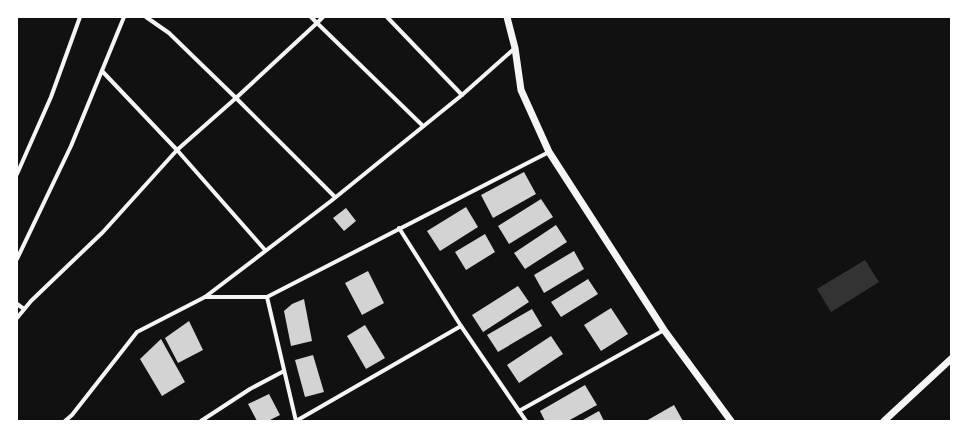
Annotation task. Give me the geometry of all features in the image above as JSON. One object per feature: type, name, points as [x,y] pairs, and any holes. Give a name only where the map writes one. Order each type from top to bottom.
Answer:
[{"type":"street","points":[[17,174],[51,97],[80,17]]},
{"type":"street","points":[[17,259],[71,146],[124,17]]},
{"type":"street","points":[[146,17],[169,33],[335,197]]},
{"type":"street","points":[[311,17],[423,126]]},
{"type":"street","points":[[17,318],[24,309],[103,232],[177,150],[324,17]]},
{"type":"street","points":[[387,17],[462,95]]},
{"type":"street","points":[[507,17],[515,48],[521,90],[549,152],[664,330],[731,421]]},
{"type":"street","points":[[65,421],[72,415],[137,332],[205,297],[335,197],[462,95],[515,48]]},
{"type":"street","points":[[102,71],[177,150],[265,250]]},
{"type":"street","points":[[205,297],[267,297],[549,152]]},
{"type":"street","points":[[399,228],[461,326],[526,421]]},
{"type":"street","points":[[267,297],[296,421],[461,326]]},
{"type":"street","points":[[17,304],[24,309]]},
{"type":"street","points":[[520,411],[664,330]]},
{"type":"street","points":[[884,421],[951,359]]},
{"type":"street","points":[[201,421],[250,389],[284,371]]},
{"type":"shaded area","points":[[865,260],[879,282],[831,312],[817,289]]},
{"type":"building","points":[[524,172],[536,194],[493,218],[481,195]]},
{"type":"building","points":[[541,199],[553,217],[509,244],[498,226]]},
{"type":"building","points":[[466,207],[478,227],[440,251],[427,231]]},
{"type":"building","points":[[346,208],[356,221],[344,231],[333,218]]},
{"type":"building","points":[[556,225],[567,242],[525,269],[514,253]]},
{"type":"building","points":[[485,234],[495,252],[466,270],[455,252]]},
{"type":"building","points":[[574,251],[584,269],[544,293],[534,275]]},
{"type":"building","points":[[368,271],[384,303],[362,315],[345,283]]},
{"type":"building","points":[[588,279],[598,294],[561,317],[551,302]]},
{"type":"building","points":[[518,286],[529,302],[483,332],[472,315]]},
{"type":"building","points":[[304,299],[312,341],[291,346],[284,311],[292,304]]},
{"type":"building","points":[[611,308],[628,334],[601,351],[584,325]]},
{"type":"building","points":[[532,309],[542,326],[498,352],[487,335]]},
{"type":"building","points":[[189,321],[203,350],[178,363],[165,338]]},
{"type":"building","points":[[365,325],[385,358],[366,369],[347,336]]},
{"type":"building","points":[[551,336],[563,354],[519,383],[507,365]]},
{"type":"building","points":[[161,339],[185,382],[162,396],[140,359]]},
{"type":"building","points":[[313,355],[324,392],[305,397],[295,360]]},
{"type":"building","points":[[585,385],[597,405],[568,421],[545,421],[540,411]]},
{"type":"building","points":[[269,394],[280,415],[268,421],[257,421],[248,404]]},
{"type":"building","points":[[674,405],[683,421],[646,421]]},
{"type":"building","points":[[599,411],[604,421],[581,421]]}]
